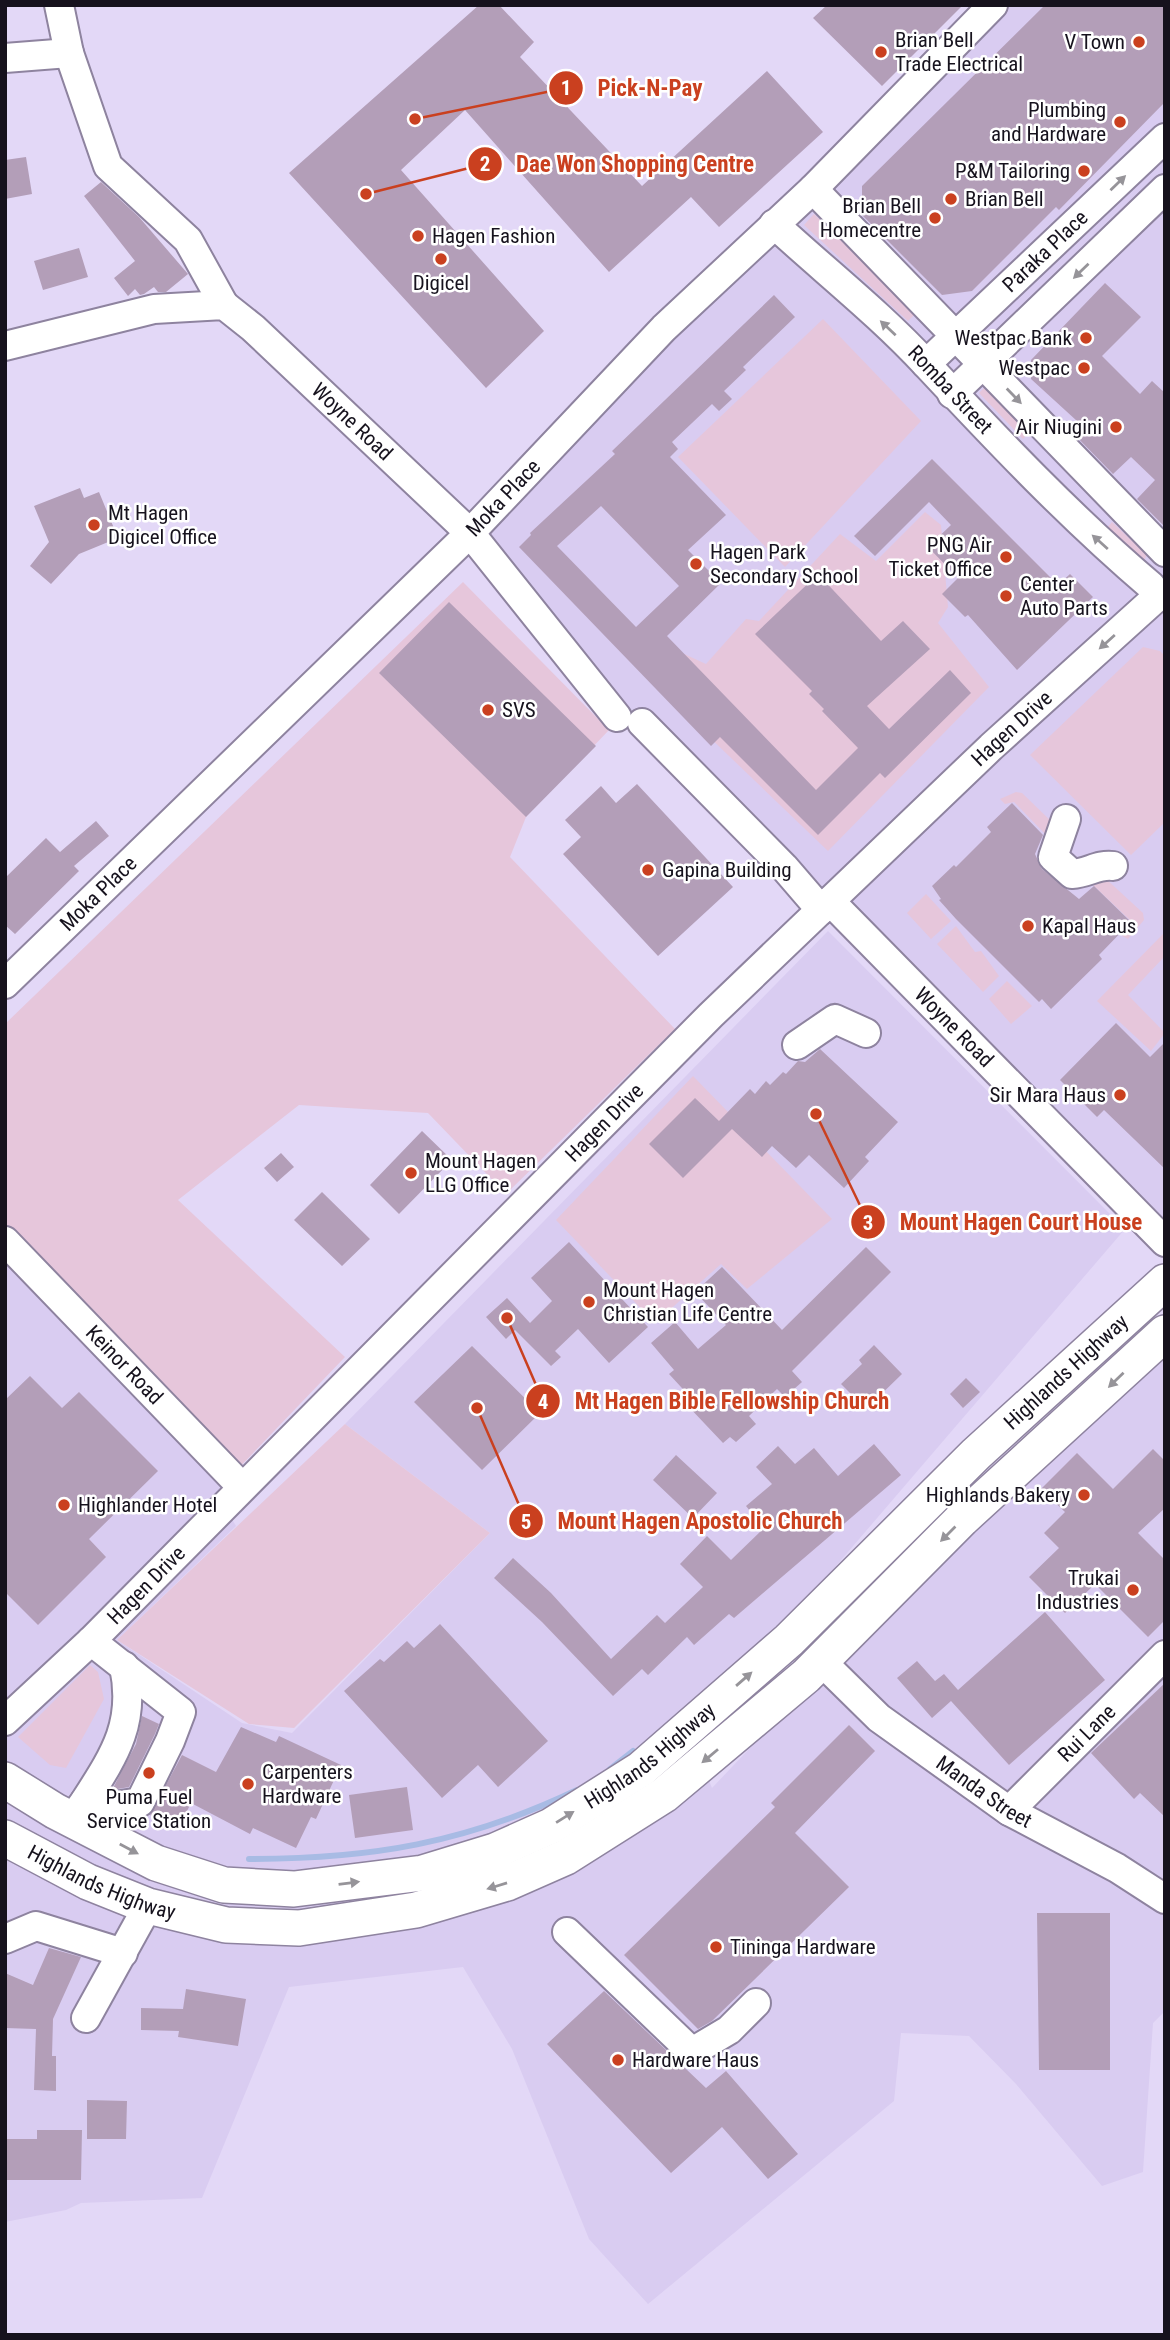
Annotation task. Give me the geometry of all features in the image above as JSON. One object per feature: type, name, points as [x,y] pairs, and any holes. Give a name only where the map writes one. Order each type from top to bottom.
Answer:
[{"type":"main road","name":"Highlands Highway","points":[[5,1780],[79,1810],[156,1863],[212,1881],[294,1889],[424,1873],[495,1851],[551,1826],[642,1769],[789,1640],[976,1454],[1165,1282]]},
{"type":"main road","name":"Highlands Highway","points":[[5,1838],[88,1882],[148,1906],[226,1925],[299,1928],[416,1910],[507,1883],[566,1857],[664,1795],[821,1661],[962,1519],[1162,1343]]},
{"type":"street","points":[[5,346],[154,309],[223,305],[188,240],[108,166],[69,53],[59,5]]},
{"type":"street","name":"Moka Place","points":[[10,968],[470,533],[664,328],[813,188],[993,5]]},
{"type":"street","points":[[5,58],[69,53]]},
{"type":"street","name":"Paraka Place","points":[[926,364],[958,337],[1165,138]]},
{"type":"street","name":"Romba Street","points":[[813,188],[1165,552]]},
{"type":"street","name":"Paraka Place","points":[[952,394],[1165,189]]},
{"type":"street","name":"Romba Street","points":[[774,224],[926,364],[952,394],[1086,529],[1158,595]]},
{"type":"street","name":"Woyne Road","points":[[223,305],[253,328],[470,533],[629,720],[825,905],[1165,1242]]},
{"type":"street","points":[[1158,595],[1153,570],[1165,559]]},
{"type":"street","name":"Hagen Drive","points":[[5,1721],[92,1641],[401,1325],[518,1213],[711,1015],[991,747],[1158,595]]},
{"type":"street","points":[[1066,819],[1053,857],[1072,874],[1088,873],[1101,864],[1113,866]]},
{"type":"street","points":[[797,1045],[835,1018],[866,1033]]},
{"type":"street","name":"Keinor Road","points":[[5,1241],[242,1487]]},
{"type":"street","points":[[79,1810],[140,1802],[181,1712],[92,1641]]},
{"type":"street","name":"Rui Lane","points":[[1009,1811],[1165,1655]]},
{"type":"street","name":"Manda Street","points":[[821,1661],[879,1718],[1009,1811],[1117,1868],[1165,1899]]},
{"type":"street","points":[[79,1810],[124,1733],[130,1692],[124,1665]]},
{"type":"street","points":[[86,2018],[148,1906]]},
{"type":"street","points":[[5,1939],[36,1927],[122,1953]]},
{"type":"street","points":[[567,1932],[692,2052],[729,2030],[756,2003]]},
{"type":"shaded area","points":[[1005,5],[1165,5],[1165,1223],[830,901],[617,717],[470,533]]},
{"type":"shaded area","points":[[814,214],[917,312],[908,321],[804,225]]},
{"type":"shaded area","points":[[823,319],[921,421],[785,567],[678,457]]},
{"type":"shaded area","points":[[986,386],[1030,432],[1023,439],[979,393]]},
{"type":"shaded area","points":[[925,512],[941,525],[948,607],[938,623],[989,687],[828,851],[654,684],[682,653],[706,664],[746,619],[759,621],[840,534],[876,561]]},
{"type":"shaded area","points":[[1112,522],[1147,555],[1143,562],[1107,528]]},
{"type":"shaded area","points":[[463,582],[609,730],[526,817],[510,857],[675,1029],[506,1194],[428,1113],[299,1105],[178,1200],[345,1357],[234,1473],[5,1224],[5,1024]]},
{"type":"shaded area","points":[[1143,647],[1160,651],[1165,656],[1165,822],[1131,855],[1030,755]]},
{"type":"shaded area","points":[[1016,792],[1022,793],[1053,823],[1049,838],[1014,802],[1005,804],[1000,799]]},
{"type":"shaded area","points":[[1105,878],[1143,913],[1144,920],[1128,939],[1122,936],[1133,923],[1090,882]]},
{"type":"shaded area","points":[[926,894],[951,921],[931,939],[907,913]]},
{"type":"shaded area","points":[[956,926],[975,952],[981,951],[999,976],[983,992],[937,944]]},
{"type":"shaded area","points":[[828,931],[1125,1229],[691,1735],[712,1788],[1139,1339],[1165,1333],[1165,2011],[1153,2023],[1143,2172],[1102,2186],[1016,2084],[969,2036],[901,2033],[894,2101],[648,2304],[589,2239],[512,2049],[463,1967],[289,1987],[202,2198],[81,2203],[66,2210],[5,2222],[5,1241],[242,1487],[223,1504],[236,1526],[117,1640],[242,1723],[292,1733],[490,1533],[345,1424]]},
{"type":"shaded area","points":[[1165,932],[1165,956],[1128,995],[1165,1033],[1151,1051],[1097,1001]]},
{"type":"shaded area","points":[[1007,981],[1032,1006],[1011,1024],[989,999]]},
{"type":"shaded area","points":[[693,1076],[832,1219],[747,1289],[721,1264],[655,1323],[556,1220]]},
{"type":"shaded area","points":[[345,1424],[490,1533],[294,1728],[249,1724],[117,1640]]},
{"type":"shaded area","points":[[90,1665],[98,1672],[104,1699],[66,1768],[50,1765],[18,1737]]},
{"type":"building","points":[[479,5],[499,5],[534,42],[520,57],[642,186],[767,71],[823,132],[719,227],[691,197],[609,272],[465,110],[401,170],[544,331],[486,388],[289,173]]},
{"type":"building","name":"Brian Bell Trade Electrical","points":[[827,5],[963,5],[882,86],[813,18]]},
{"type":"building","points":[[1045,5],[1165,5],[1165,102],[1059,210],[1056,207],[972,291],[942,295],[862,215],[862,186]]},
{"type":"building","points":[[26,157],[32,194],[5,199],[5,160]]},
{"type":"building","points":[[101,182],[139,217],[188,274],[166,292],[158,292],[154,287],[140,295],[135,289],[128,296],[114,278],[135,261],[84,196]]},
{"type":"building","points":[[79,248],[88,277],[43,290],[34,261]]},
{"type":"building","points":[[1105,283],[1141,317],[1102,356],[1140,394],[1152,381],[1165,393],[1165,527],[1137,499],[1155,480],[1131,457],[1113,474],[1069,429],[1077,421],[1031,379],[1031,360]]},
{"type":"building","points":[[774,295],[795,317],[743,367],[746,370],[724,391],[732,399],[719,411],[712,404],[672,442],[678,449],[670,457],[726,515],[688,550],[721,583],[667,636],[816,790],[858,748],[822,711],[824,709],[809,694],[812,691],[755,634],[818,574],[881,641],[903,621],[930,649],[867,706],[889,729],[950,670],[971,693],[885,778],[880,773],[818,835],[720,737],[711,746],[519,547],[530,533],[615,454],[612,451]],"holes":[[[601,506],[679,586],[636,627],[557,546]]]},
{"type":"building","points":[[932,459],[1058,585],[1070,574],[1093,597],[1017,670],[968,615],[965,617],[942,594],[958,578],[928,547],[951,525],[929,502],[875,556],[854,536]]},
{"type":"building","name":"Mt Hagen Digicel Office","points":[[80,488],[84,498],[99,492],[118,538],[79,554],[51,584],[30,566],[49,542],[34,506]]},
{"type":"building","name":"SVS","points":[[449,602],[596,746],[526,817],[379,673]]},
{"type":"building","name":"Gapina Building","points":[[637,784],[733,887],[658,956],[563,854],[581,837],[565,820],[601,786],[616,803]]},
{"type":"building","name":"Kapal Haus","points":[[1012,803],[1043,835],[1035,854],[1042,869],[1079,899],[1094,886],[1131,922],[1099,955],[1102,959],[1051,1009],[1042,999],[1039,1002],[956,919],[939,900],[941,899],[932,886],[954,865],[956,867],[991,832],[987,827]]},
{"type":"building","points":[[96,821],[109,836],[74,866],[79,871],[15,934],[5,925],[5,878],[46,838],[60,852]]},
{"type":"building","name":"Sir Mara Haus","points":[[1116,1023],[1150,1057],[1165,1042],[1165,1169],[1104,1110],[1097,1117],[1060,1080]]},
{"type":"building","points":[[820,1049],[898,1122],[865,1157],[869,1161],[844,1188],[809,1155],[796,1168],[772,1146],[762,1157],[732,1129],[683,1178],[649,1144],[695,1098],[719,1121],[750,1089],[755,1094],[766,1081],[770,1085],[798,1061],[805,1062]]},
{"type":"building","name":"Mount Hagen LLG Office","points":[[422,1131],[452,1160],[399,1214],[370,1185]]},
{"type":"building","points":[[281,1153],[294,1167],[277,1182],[264,1168]]},
{"type":"building","points":[[322,1192],[370,1239],[342,1266],[294,1220]]},
{"type":"building","name":"Mount Hagen Christian Life Centre","points":[[569,1242],[648,1327],[609,1363],[578,1329],[555,1351],[561,1357],[551,1366],[515,1330],[506,1339],[486,1317],[507,1298],[530,1323],[552,1301],[531,1278]]},
{"type":"building","points":[[866,1247],[891,1272],[792,1371],[802,1382],[785,1397],[777,1389],[749,1416],[756,1424],[736,1442],[730,1437],[723,1443],[687,1405],[693,1400],[669,1374],[674,1370],[651,1343],[675,1322],[698,1349],[726,1325],[695,1292],[722,1267],[782,1330]]},
{"type":"building","points":[[874,1345],[902,1374],[866,1409],[841,1384],[862,1364],[859,1360]]},
{"type":"building","points":[[472,1346],[540,1413],[482,1470],[414,1402]]},
{"type":"building","name":"Highlander Hotel","points":[[30,1376],[62,1408],[79,1392],[158,1471],[89,1539],[106,1557],[38,1625],[5,1592],[5,1400]]},
{"type":"building","points":[[966,1378],[980,1392],[963,1408],[950,1394]]},
{"type":"building","points":[[874,1444],[901,1475],[734,1618],[729,1614],[694,1645],[687,1637],[648,1675],[642,1669],[613,1696],[542,1622],[494,1578],[513,1558],[551,1593],[611,1659],[657,1615],[665,1623],[703,1587],[680,1564],[707,1536],[731,1560],[764,1528],[746,1506],[772,1484],[756,1467],[778,1446],[795,1464],[814,1448],[838,1476]]},
{"type":"building","points":[[1153,1449],[1165,1461],[1165,1508],[1138,1533],[1165,1560],[1165,1620],[1148,1637],[1095,1584],[1065,1613],[1029,1577],[1059,1548],[1044,1533],[1065,1512],[1041,1489],[1077,1453],[1113,1489]]},
{"type":"building","points":[[676,1455],[717,1493],[693,1518],[653,1480]]},
{"type":"building","points":[[1045,1612],[1105,1680],[1009,1765],[951,1701],[932,1718],[897,1678],[917,1661],[935,1681],[944,1674],[958,1690]]},
{"type":"building","points":[[440,1624],[548,1741],[498,1787],[478,1765],[442,1798],[344,1691],[380,1659],[384,1662],[407,1641],[414,1648]]},
{"type":"building","points":[[1165,1683],[1165,1817],[1140,1793],[1134,1799],[1091,1753]]},
{"type":"building","points":[[142,1716],[159,1724],[155,1734],[129,1787],[112,1790],[136,1744]]},
{"type":"building","points":[[849,1725],[875,1751],[795,1833],[849,1887],[712,2021],[698,2029],[624,1955],[775,1807],[771,1803]]},
{"type":"building","points":[[241,1727],[276,1742],[279,1736],[341,1765],[316,1819],[311,1817],[296,1848],[253,1828],[250,1834],[191,1803],[178,1829],[150,1815],[182,1755],[216,1772]]},
{"type":"building","points":[[407,1787],[413,1830],[355,1838],[349,1795]]},
{"type":"building","points":[[1037,1913],[1110,1913],[1110,2070],[1039,2070]]},
{"type":"building","points":[[49,1948],[81,1957],[53,2019],[52,2056],[56,2056],[56,2091],[34,2090],[36,2029],[5,2028],[5,1973],[33,1985]]},
{"type":"building","points":[[186,1989],[246,1999],[238,2046],[178,2037],[179,2031],[141,2030],[141,2008],[183,2009]]},
{"type":"building","points":[[604,1991],[706,2088],[726,2071],[798,2154],[768,2179],[722,2127],[671,2173],[547,2044]]},
{"type":"building","points":[[87,2100],[127,2101],[126,2139],[87,2139]]},
{"type":"building","points":[[37,2130],[82,2130],[81,2180],[5,2180],[5,2139],[37,2139]]},
{"type":"waterway","points":[[610,1769],[633,1751]]},
{"type":"waterway","points":[[249,1859],[336,1856],[417,1844],[496,1823],[577,1790]]},
{"type":"place","name":"V Town","points":[[1139,42]]},
{"type":"place","name":"Brian Bell Trade Electrical","points":[[881,52]]},
{"type":"place","name":"Pick-N-Pay","points":[[415,119]]},
{"type":"place","name":"Plumbing and Hardware","points":[[1120,122]]},
{"type":"place","name":"P&M Tailoring","points":[[1084,171]]},
{"type":"place","name":"Dae Won Shopping Centre","points":[[366,194]]},
{"type":"place","name":"Brian Bell","points":[[951,199]]},
{"type":"place","name":"Brian Bell Homecentre","points":[[935,218]]},
{"type":"place","name":"Hagen Fashion","points":[[418,236]]},
{"type":"place","name":"Digicel","points":[[441,259]]},
{"type":"place","name":"Westpac Bank","points":[[1086,338]]},
{"type":"place","name":"Westpac","points":[[1084,368]]},
{"type":"place","name":"Air Niugini","points":[[1116,427]]},
{"type":"place","name":"Mt Hagen Digicel Office","points":[[94,525]]},
{"type":"place","name":"PNG Air Ticket Office","points":[[1006,557]]},
{"type":"place","name":"Hagen Park Secondary School","points":[[696,564]]},
{"type":"place","name":"Center Auto Parts","points":[[1006,596]]},
{"type":"place","name":"SVS","points":[[488,710]]},
{"type":"place","name":"Gapina Building","points":[[648,870]]},
{"type":"place","name":"Kapal Haus","points":[[1028,926]]},
{"type":"place","name":"Sir Mara Haus","points":[[1120,1095]]},
{"type":"place","name":"Mount Hagen Court House","points":[[816,1114]]},
{"type":"place","name":"Mount Hagen LLG Office","points":[[411,1173]]},
{"type":"place","name":"Mount Hagen Christian Life Centre","points":[[589,1302]]},
{"type":"place","name":"Mt Hagen Bible Fellowship Church","points":[[507,1318]]},
{"type":"place","name":"Mount Hagen Apostolic Church","points":[[477,1408]]},
{"type":"place","name":"Highlands Bakery","points":[[1084,1495]]},
{"type":"place","name":"Highlander Hotel","points":[[64,1505]]},
{"type":"place","name":"Trukai Industries","points":[[1133,1590]]},
{"type":"place","name":"Puma Fuel Service Station","points":[[149,1773]]},
{"type":"place","name":"Carpenters Hardware","points":[[248,1784]]},
{"type":"place","name":"Tininga Hardware","points":[[716,1947]]},
{"type":"place","name":"Hardware Haus","points":[[618,2060]]}]
